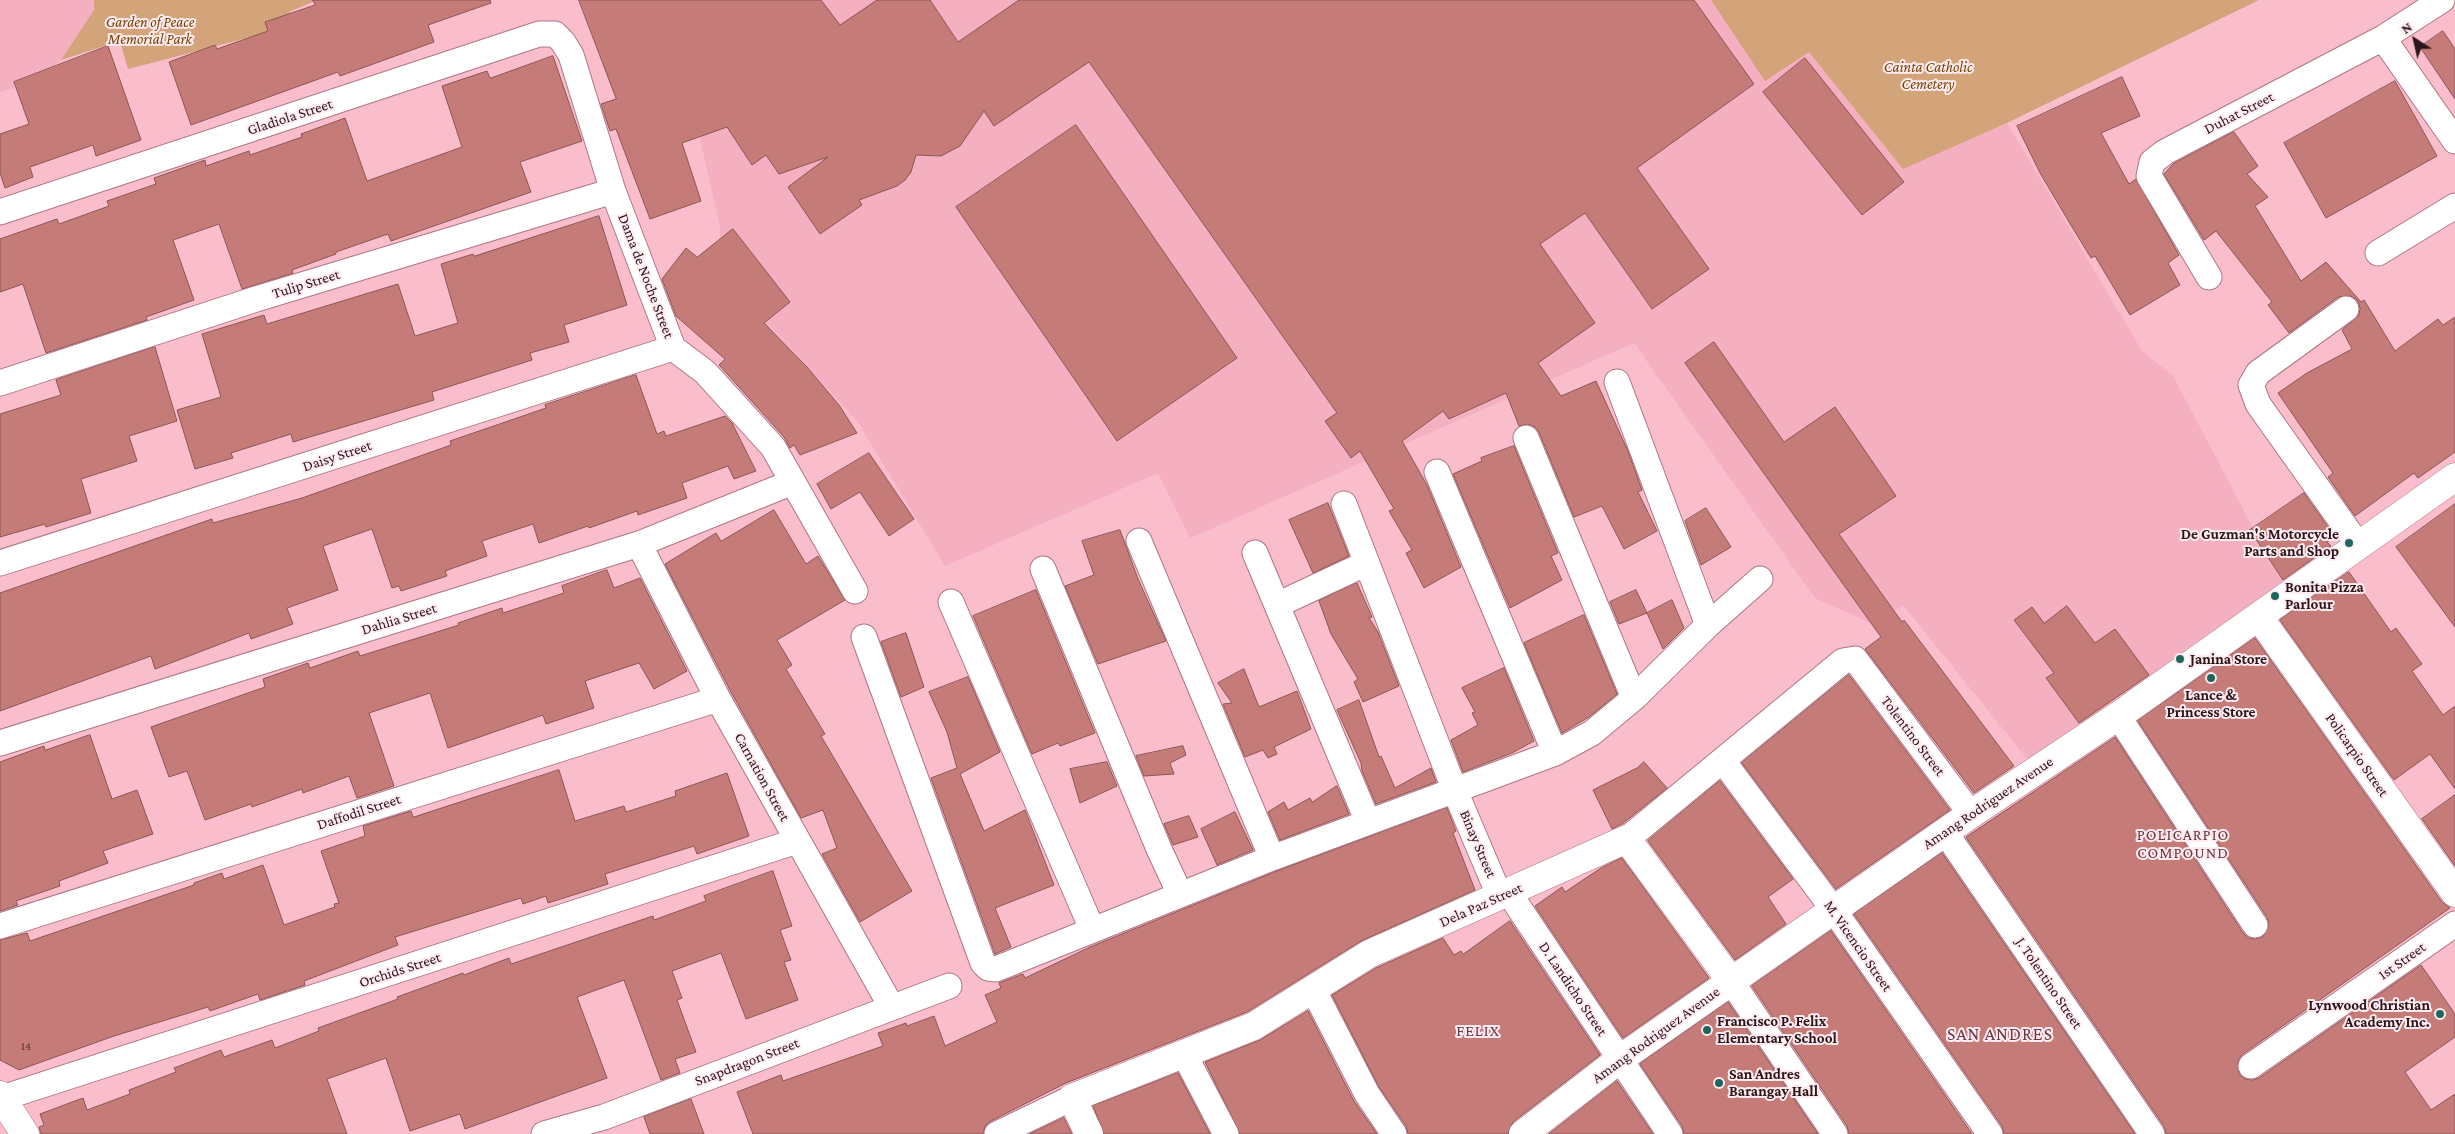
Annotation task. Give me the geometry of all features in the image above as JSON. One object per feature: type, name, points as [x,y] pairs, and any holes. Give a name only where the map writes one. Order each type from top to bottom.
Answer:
[{"type":"street","name":"Duhat Street","points":[[2209,276],[2149,176],[2152,162],[2165,152],[2383,38],[2442,0]]},
{"type":"street","name":"Gladiola Street","points":[[0,212],[539,34],[555,34],[563,42],[571,55]]},
{"type":"street","points":[[2383,38],[2455,142]]},
{"type":"street","name":"Dama de Noche Street","points":[[571,55],[613,191],[673,348],[705,372],[773,447],[855,591]]},
{"type":"street","name":"Tulip Street","points":[[0,384],[256,300],[613,191]]},
{"type":"street","points":[[2378,253],[2455,206]]},
{"type":"street","points":[[2346,308],[2258,373],[2251,385],[2258,404],[2359,546]]},
{"type":"street","name":"Daisy Street","points":[[0,564],[673,348]]},
{"type":"street","points":[[1617,382],[1708,625]]},
{"type":"street","points":[[1526,438],[1634,698]]},
{"type":"street","points":[[1437,472],[1555,754]]},
{"type":"street","name":"Amang Rodriguez Avenue","points":[[1524,1134],[1620,1059],[1833,909],[2118,716],[2455,477]]},
{"type":"street","name":"Dahlia Street","points":[[0,743],[639,544],[793,482]]},
{"type":"street","name":"Binay Street","points":[[1344,504],[1455,791],[1505,895]]},
{"type":"street","points":[[1139,541],[1272,858]]},
{"type":"street","name":"Carnation Street","points":[[639,544],[718,699],[891,1006]]},
{"type":"street","points":[[1255,553],[1368,822]]},
{"type":"street","points":[[1277,605],[1367,563]]},
{"type":"street","points":[[1043,569],[1159,849],[1180,894]]},
{"type":"street","points":[[864,636],[983,963],[988,968],[996,969],[1272,858],[1555,754],[1592,733],[1634,698],[1708,625],[1760,579]]},
{"type":"street","points":[[951,602],[1092,929]]},
{"type":"street","name":"Policarpio Street","points":[[2258,617],[2455,893]]},
{"type":"street","name":"Dela Paz Street","points":[[1072,1098],[1254,1026],[1369,954],[1627,839],[1843,661],[1856,659]]},
{"type":"street","name":"Tolentino Street","points":[[1856,659],[1971,814]]},
{"type":"street","name":"Daffodil Street","points":[[0,926],[718,699]]},
{"type":"street","points":[[2118,716],[2255,925]]},
{"type":"street","name":"M. Vicencio Street","points":[[1723,761],[1833,909],[1990,1134]]},
{"type":"street","name":"J. Tolentino Street","points":[[1945,832],[2152,1134]]},
{"type":"street","points":[[1627,839],[1731,981],[1834,1134]]},
{"type":"street","name":"Orchids Street","points":[[1,1096],[797,841]]},
{"type":"street","name":"D. Landicho Street","points":[[1505,895],[1670,1134]]},
{"type":"street","name":"1st Street","points":[[2251,1066],[2455,924]]},
{"type":"street","name":"Snapdragon Street","points":[[544,1134],[609,1125],[891,1006],[950,986]]},
{"type":"street","points":[[1313,989],[1368,1094],[1394,1134]]},
{"type":"street","points":[[1184,1054],[1226,1134]]},
{"type":"street","points":[[1,1096],[25,1134]]},
{"type":"street","points":[[996,1134],[1072,1098],[1090,1134]]},
{"type":"shaded area","points":[[0,0],[94,0],[94,10],[61,60],[38,80],[0,92]]},
{"type":"shaded area","points":[[654,0],[1711,0],[1765,80],[1809,51],[1903,169],[2007,123],[2142,351],[2173,376],[2252,526],[2286,580],[2029,761],[1903,605],[1873,624],[1815,598],[1634,343],[1190,538],[1158,473],[945,566],[858,422],[773,329],[718,304],[720,226],[687,83]]},
{"type":"green space","name":"Garden of Peace Memorial Park","points":[[94,0],[317,0],[289,12],[293,26],[128,69],[120,41],[61,60],[94,10]]},
{"type":"green space","name":"Cainta Catholic Cemetery","points":[[1711,0],[2259,0],[2007,123],[1903,169],[1809,52],[1765,81]]},
{"type":"building","points":[[313,0],[490,0],[491,3],[428,25],[434,42],[340,76],[338,72],[191,125],[169,62],[215,45],[217,49],[268,31],[265,22],[315,5]]},
{"type":"building","points":[[579,0],[821,0],[840,25],[877,0],[930,0],[958,42],[1019,0],[1694,0],[1754,84],[1637,168],[1709,269],[1652,309],[1585,213],[1540,244],[1595,323],[1538,363],[1561,396],[1596,381],[1628,451],[1642,490],[1638,492],[1657,531],[1624,549],[1602,506],[1574,517],[1539,432],[1535,427],[1528,424],[1519,426],[1506,393],[1449,419],[1443,411],[1402,441],[1427,485],[1461,567],[1424,588],[1406,553],[1412,550],[1389,511],[1394,509],[1360,451],[1351,458],[1325,421],[1337,413],[1089,62],[994,126],[984,111],[960,146],[941,156],[916,155],[911,172],[905,180],[897,186],[859,200],[862,205],[820,234],[788,187],[828,157],[779,174],[766,155],[752,165],[727,127],[682,143],[701,201],[650,219],[616,129],[610,131],[601,104],[616,99]]},
{"type":"building","points":[[2443,31],[2455,49],[2455,99],[2420,47]]},
{"type":"building","points":[[108,46],[141,140],[96,156],[93,145],[30,167],[33,177],[5,188],[0,173],[0,134],[29,124],[14,82]]},
{"type":"building","points":[[553,56],[582,141],[520,162],[531,192],[391,241],[388,234],[292,270],[293,273],[242,289],[219,224],[173,240],[194,300],[146,317],[147,320],[46,353],[23,284],[0,292],[0,239],[57,219],[59,224],[109,206],[107,201],[156,184],[154,178],[205,160],[206,166],[249,151],[250,155],[302,137],[301,134],[345,118],[367,181],[462,147],[442,86],[487,71],[490,78]]},
{"type":"building","points":[[1805,58],[1904,182],[1862,215],[1763,92]]},
{"type":"building","points":[[2122,77],[2140,116],[2101,133],[2129,184],[2136,179],[2179,255],[2168,263],[2180,285],[2130,315],[2095,256],[2091,258],[2072,227],[2040,173],[2017,126]]},
{"type":"building","points":[[2395,81],[2437,156],[2326,218],[2284,143]]},
{"type":"building","points":[[1076,125],[1237,358],[1117,441],[956,207]]},
{"type":"building","points":[[2234,132],[2258,166],[2247,174],[2268,197],[2255,206],[2301,281],[2326,262],[2361,302],[2364,300],[2395,351],[2438,319],[2443,325],[2455,317],[2455,452],[2418,478],[2414,473],[2355,516],[2328,477],[2333,473],[2278,393],[2307,373],[2352,349],[2342,330],[2359,315],[2358,301],[2351,296],[2338,297],[2289,333],[2268,305],[2272,302],[2216,231],[2204,240],[2164,174],[2173,164]]},
{"type":"building","points":[[599,216],[627,305],[564,325],[569,342],[530,353],[532,360],[432,392],[434,400],[293,442],[291,434],[231,453],[233,458],[195,469],[177,410],[221,397],[202,334],[264,315],[267,324],[398,284],[415,336],[458,323],[441,264],[473,254],[474,256]]},
{"type":"building","points":[[733,229],[790,302],[764,323],[807,367],[839,405],[857,433],[800,455],[794,445],[790,448],[784,437],[719,365],[725,359],[676,316],[662,279],[686,248],[697,257]]},
{"type":"building","points":[[1714,342],[1784,442],[1835,407],[1896,496],[1839,534],[1902,622],[1904,620],[2014,766],[1974,793],[1865,649],[1881,637],[1685,363]]},
{"type":"building","points":[[155,347],[177,421],[129,436],[137,461],[81,479],[91,513],[46,527],[45,524],[0,537],[0,414],[61,395],[56,380]]},
{"type":"building","points":[[636,375],[657,434],[664,431],[666,436],[725,416],[732,423],[756,471],[734,479],[728,466],[682,483],[687,498],[638,515],[637,511],[539,543],[533,524],[482,541],[487,556],[445,571],[447,576],[401,591],[399,586],[392,588],[372,529],[323,546],[338,590],[287,608],[293,624],[251,639],[249,633],[155,669],[151,656],[0,711],[0,593],[212,519],[213,523],[302,498],[451,445],[450,441],[546,408],[545,405]]},
{"type":"building","points":[[1514,446],[1558,553],[1551,556],[1562,580],[1510,608],[1453,474],[1482,461],[1481,458]]},
{"type":"building","points":[[869,453],[914,519],[889,536],[860,492],[831,509],[817,484]]},
{"type":"building","points":[[2304,493],[2335,537],[2327,542],[2331,546],[2283,580],[2250,530]]},
{"type":"building","points":[[1328,503],[1349,556],[1313,573],[1289,520]]},
{"type":"building","points":[[2455,504],[2455,627],[2396,547]]},
{"type":"building","points":[[1706,508],[1731,547],[1701,565],[1685,521]]},
{"type":"building","points":[[774,510],[806,564],[818,556],[845,600],[777,640],[792,665],[786,669],[825,734],[821,736],[912,891],[860,922],[822,854],[837,848],[823,810],[801,818],[731,692],[665,564],[716,533],[721,541]]},
{"type":"building","points":[[1120,530],[1138,579],[1166,641],[1098,664],[1065,586],[1094,575],[1082,541]]},
{"type":"building","points":[[607,570],[614,588],[640,578],[687,671],[654,689],[639,663],[585,681],[594,708],[546,724],[543,715],[448,748],[430,693],[369,713],[394,786],[357,798],[349,776],[303,793],[302,789],[252,807],[251,804],[205,820],[187,771],[169,777],[151,727],[265,687],[263,679],[308,663],[310,668],[358,651],[360,656],[459,625],[458,623],[502,608],[503,613],[564,593],[562,586]]},
{"type":"building","points":[[2349,572],[2391,632],[2396,628],[2422,664],[2412,671],[2443,715],[2455,706],[2455,789],[2430,754],[2394,780],[2280,620]]},
{"type":"building","points":[[1357,583],[1372,617],[1369,618],[1378,632],[1399,686],[1363,702],[1354,682],[1358,679],[1331,634],[1319,601]]},
{"type":"building","points":[[1036,590],[1095,733],[1060,746],[1058,743],[1032,754],[973,616]]},
{"type":"building","points":[[1636,590],[1647,613],[1619,624],[1610,602]]},
{"type":"building","points":[[1672,600],[1684,628],[1663,649],[1647,613]]},
{"type":"building","points":[[2067,606],[2095,643],[2115,629],[2149,675],[2079,723],[2046,678],[2054,673],[2014,620],[2032,607],[2044,623]]},
{"type":"building","points":[[1584,615],[1617,694],[1589,717],[1562,733],[1524,643]]},
{"type":"building","points":[[906,633],[924,687],[901,697],[881,642]]},
{"type":"building","points":[[2255,638],[2442,902],[2450,908],[2243,1054],[2238,1060],[2239,1074],[2245,1079],[2253,1080],[2259,1078],[2421,965],[2455,1014],[2455,1037],[2405,1072],[2431,1110],[2455,1094],[2455,1134],[2166,1134],[2164,1126],[1966,837],[2115,737],[2243,933],[2248,938],[2263,937],[2269,925],[2267,917],[2138,721]]},
{"type":"building","points":[[1504,668],[1534,741],[1512,753],[1463,772],[1451,740],[1478,725],[1472,713],[1475,712],[1462,688]]},
{"type":"building","points":[[1244,669],[1259,707],[1297,691],[1311,729],[1274,747],[1277,754],[1268,758],[1263,750],[1245,757],[1223,704],[1232,703],[1218,683]]},
{"type":"building","points":[[1849,675],[1950,810],[1836,889],[1742,763]]},
{"type":"building","points":[[968,677],[1000,752],[960,774],[984,831],[1025,810],[1054,885],[995,908],[1011,947],[995,954],[931,778],[957,768],[947,732],[929,692]]},
{"type":"building","points":[[1359,700],[1379,757],[1381,756],[1395,788],[1431,768],[1436,782],[1376,804],[1362,771],[1361,763],[1337,710]]},
{"type":"building","points":[[90,735],[112,799],[137,790],[153,834],[103,851],[108,863],[59,881],[60,886],[16,901],[18,905],[0,911],[0,762],[44,746],[45,750]]},
{"type":"building","points":[[1183,746],[1186,755],[1170,763],[1174,774],[1144,776],[1136,756]]},
{"type":"building","points":[[1107,762],[1117,786],[1080,803],[1070,769]]},
{"type":"building","points":[[1644,762],[1667,788],[1622,824],[1612,829],[1593,790],[1637,768]]},
{"type":"building","points":[[559,770],[575,821],[624,806],[626,812],[676,796],[675,791],[727,773],[749,836],[697,854],[694,846],[605,874],[608,884],[548,903],[546,896],[523,904],[521,898],[395,937],[398,945],[304,981],[305,985],[260,1000],[258,994],[210,1011],[208,1007],[114,1036],[19,1070],[0,1060],[0,940],[27,933],[30,941],[194,885],[194,883],[222,873],[224,879],[263,865],[284,925],[335,907],[334,904],[339,903],[321,851],[365,836],[363,826],[411,811],[413,817]]},
{"type":"building","points":[[1720,781],[1793,879],[1768,897],[1786,924],[1735,960],[1648,841]]},
{"type":"building","points":[[1337,786],[1349,814],[1280,840],[1268,812],[1284,802],[1288,810],[1310,798],[1312,802]]},
{"type":"building","points":[[2455,795],[2455,866],[2422,819]]},
{"type":"building","points":[[1447,808],[1456,831],[1453,833],[1475,890],[1361,941],[1247,1012],[1066,1083],[991,1121],[985,1126],[983,1134],[753,1134],[737,1092],[781,1075],[783,1081],[883,1046],[878,1033],[906,1023],[907,1026],[934,1016],[945,1046],[997,1022],[985,995],[1001,988],[999,983],[1023,974],[1025,978],[1090,947],[1277,871]]},
{"type":"building","points":[[1235,812],[1253,850],[1217,865],[1201,829]]},
{"type":"building","points":[[1189,816],[1198,837],[1173,845],[1164,824]]},
{"type":"building","points":[[1942,853],[2135,1134],[2004,1134],[2002,1126],[1854,914]]},
{"type":"building","points":[[1622,858],[1709,978],[1623,1038],[1535,906],[1562,887],[1565,892],[1601,868]]},
{"type":"building","points":[[773,871],[792,926],[780,930],[791,960],[784,962],[798,1000],[746,1019],[721,953],[672,971],[682,998],[677,1000],[696,1052],[675,1059],[680,1073],[661,1080],[624,980],[577,997],[607,1078],[465,1129],[460,1114],[410,1131],[386,1058],[327,1079],[347,1134],[41,1134],[39,1127],[44,1125],[40,1114],[83,1098],[87,1110],[130,1094],[129,1090],[176,1072],[174,1068],[221,1050],[224,1057],[272,1040],[275,1048],[319,1031],[318,1028],[463,973],[464,975],[509,958],[511,964],[653,916],[654,920],[706,901],[704,896]]},
{"type":"building","points":[[1510,921],[1600,1055],[1513,1122],[1508,1134],[1408,1134],[1406,1126],[1379,1087],[1332,995],[1376,968],[1443,938],[1454,955],[1461,951],[1463,954]]},
{"type":"building","points":[[1831,931],[1972,1134],[1849,1134],[1847,1126],[1752,986]]},
{"type":"building","points":[[1728,1002],[1818,1134],[1684,1134],[1682,1126],[1640,1064]]},
{"type":"building","points":[[1308,1011],[1354,1101],[1377,1134],[1240,1134],[1205,1062],[1260,1040]]},
{"type":"building","points":[[1178,1073],[1210,1134],[1104,1134],[1093,1106]]},
{"type":"building","points":[[1617,1081],[1653,1134],[1549,1134]]},
{"type":"building","points":[[691,1099],[704,1134],[650,1134],[644,1117]]},
{"type":"building","points":[[1064,1118],[1072,1134],[1030,1134]]},
{"type":"place","name":"De Guzman's Motorcycle Parts and Shop","points":[[2349,543]]},
{"type":"place","name":"Bonita Pizza Parlour","points":[[2275,596]]},
{"type":"place","name":"Janina Store","points":[[2180,659]]},
{"type":"place","name":"Lance & Princess Store","points":[[2211,678]]},
{"type":"place","name":"Lynwood Christian Academy Inc.","points":[[2440,1014]]},
{"type":"place","name":"Francisco P. Felix Elementary School","points":[[1707,1030]]},
{"type":"place","name":"San Andres Barangay Hall","points":[[1719,1083]]},
{"type":"district","name":"POLICARPIO COMPOUND","points":[[2183,844]]},
{"type":"district","name":"FELIX","points":[[1478,1031]]},
{"type":"district","name":"SAN ANDRES","points":[[2000,1034]]}]
